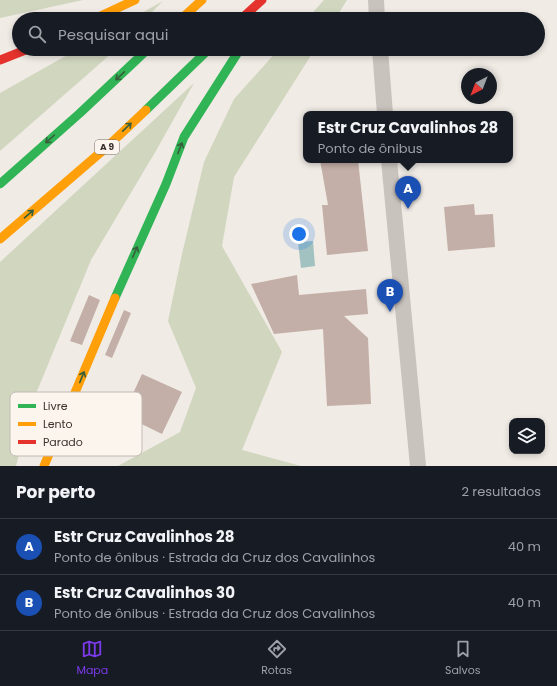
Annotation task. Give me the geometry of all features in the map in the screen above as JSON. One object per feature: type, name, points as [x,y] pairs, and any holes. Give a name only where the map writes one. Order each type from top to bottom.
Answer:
[{"type":"highway","points":[[109,12],[135,0]]},
{"type":"highway","points":[[189,12],[202,0]]},
{"type":"highway","points":[[249,12],[262,0]]},
{"type":"highway","points":[[262,12],[268,0]]},
{"type":"highway","points":[[0,60],[12,55]]},
{"type":"highway","points":[[0,184],[80,114],[141,56]]},
{"type":"highway","name":"A 9","points":[[0,239],[108,146],[202,56]]},
{"type":"highway","points":[[76,392],[119,288],[166,184],[184,137],[236,56]]},
{"type":"highway","points":[[44,466],[48,456]]},
{"type":"street","points":[[376,0],[377,12]]},
{"type":"street","points":[[381,56],[385,111]]},
{"type":"street","points":[[389,163],[418,466]]},
{"type":"green space","points":[[0,0],[83,0],[28,12],[12,12],[12,15],[0,18]]},
{"type":"green space","points":[[324,0],[347,0],[339,12],[313,12]]},
{"type":"green space","points":[[163,1],[152,12],[143,12]]},
{"type":"green space","points":[[66,56],[108,56],[0,151],[0,93]]},
{"type":"green space","points":[[273,56],[311,56],[234,177],[222,246],[282,352],[242,450],[301,466],[118,466],[136,456],[142,456],[142,453],[180,432],[196,388],[168,321],[204,162],[234,99]]},
{"type":"green space","points":[[194,83],[157,149],[91,260],[37,392],[10,392],[10,456],[19,456],[16,466],[0,466],[0,262]]},
{"type":"water","points":[[313,241],[315,266],[301,268],[298,242]]},
{"type":"building","points":[[321,163],[358,163],[368,251],[327,255],[322,205],[328,205]]},
{"type":"building","points":[[474,204],[475,215],[493,214],[495,247],[448,251],[444,207]]},
{"type":"building","points":[[297,275],[299,295],[366,289],[368,314],[344,316],[368,338],[371,404],[327,406],[323,329],[274,334],[251,284]]},
{"type":"building","points":[[89,295],[100,300],[82,345],[70,341]]},
{"type":"building","points":[[124,310],[131,313],[112,358],[105,355]]},
{"type":"building","points":[[142,374],[182,392],[162,434],[142,424],[142,392],[134,392]]},
{"type":"traffic: fast","points":[[0,184],[80,113],[141,56]]},
{"type":"traffic: fast","points":[[146,110],[202,56]]},
{"type":"traffic: fast","points":[[115,298],[166,184],[184,137],[236,56]]},
{"type":"traffic: slow","points":[[109,12],[135,0]]},
{"type":"traffic: slow","points":[[189,12],[202,0]]},
{"type":"traffic: slow","points":[[0,239],[108,146],[146,110]]},
{"type":"traffic: slow","points":[[75,392],[115,298]]},
{"type":"traffic: slow","points":[[44,466],[48,456]]},
{"type":"traffic: jam","points":[[249,12],[262,0]]},
{"type":"traffic: jam","points":[[0,60],[12,55]]},
{"type":"place","name":"Estr Cruz Cavalinhos 28","points":[[408,209]]},
{"type":"place","name":"Estr Cruz Cavalinhos 30","points":[[390,312]]}]
